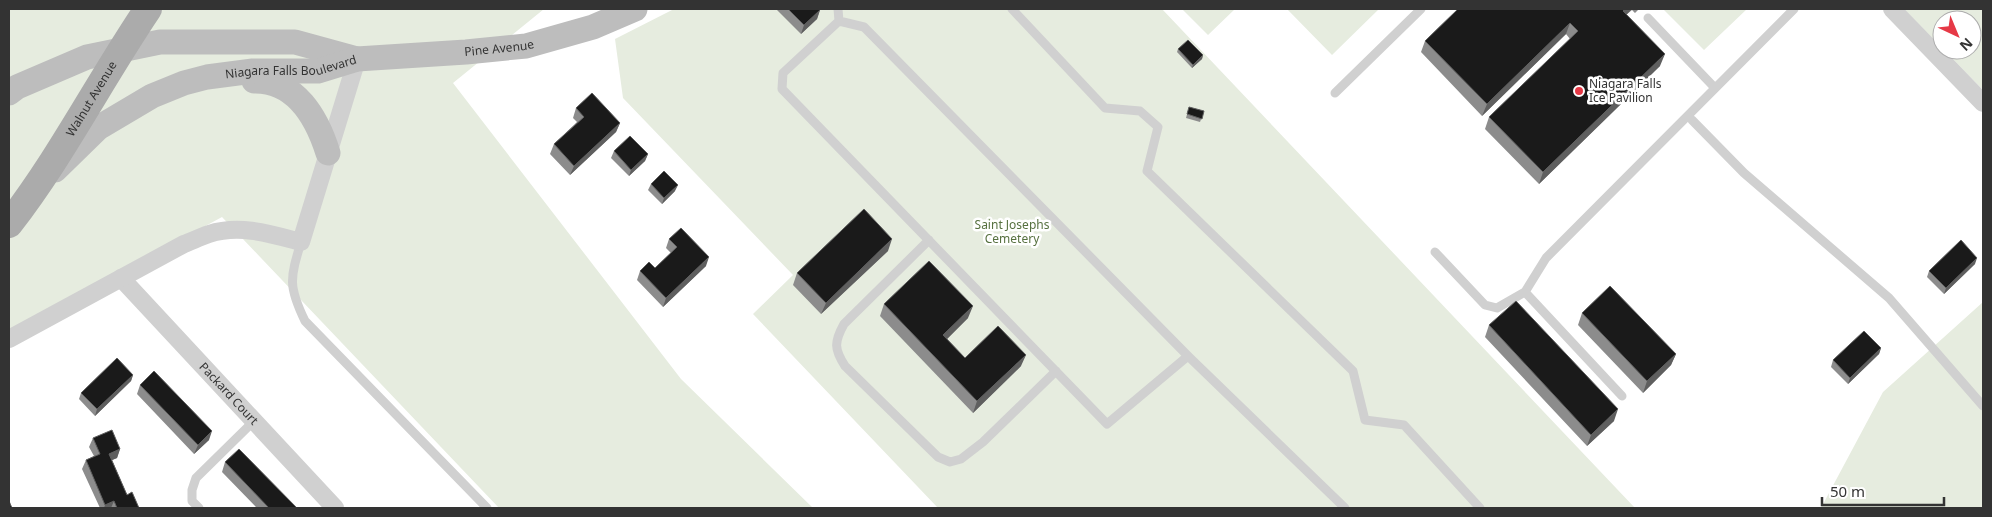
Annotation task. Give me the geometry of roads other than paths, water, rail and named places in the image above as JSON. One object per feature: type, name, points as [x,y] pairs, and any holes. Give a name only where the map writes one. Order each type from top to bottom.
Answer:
[{"type":"main road","name":"Walnut Avenue","points":[[36,190],[120,50],[148,9]]},
{"type":"main road","name":"Pine Avenue","points":[[357,59],[526,46],[593,26],[635,9]]},
{"type":"main road","name":"Niagara Falls Boulevard","points":[[9,93],[17,87],[87,57],[160,42],[295,42],[357,59]]},
{"type":"main road","name":"Niagara Falls Boulevard","points":[[9,224],[36,190],[98,128],[152,96],[184,83],[207,77],[253,71],[318,71],[357,59]]},
{"type":"main road","points":[[207,77],[230,82],[257,81],[288,89],[301,100],[314,118],[328,153]]},
{"type":"street","points":[[1892,9],[1983,104]]},
{"type":"street","points":[[9,339],[184,244],[210,234],[240,230],[267,233],[301,242],[357,59]]},
{"type":"street","name":"Packard Court","points":[[121,278],[334,508]]},
{"type":"lane","points":[[838,9],[840,21]]},
{"type":"lane","points":[[1012,9],[1105,108],[1140,111],[1158,127],[1147,171],[1352,371],[1365,420],[1404,424],[1480,508]]},
{"type":"lane","points":[[1335,92],[1421,9]]},
{"type":"lane","points":[[1435,252],[1485,305],[1497,308],[1525,292],[1546,258],[1794,9]]},
{"type":"lane","points":[[1648,18],[1715,88]]},
{"type":"lane","points":[[840,21],[783,73],[782,89],[1107,424],[1188,356]]},
{"type":"lane","points":[[840,21],[864,27],[1188,356],[1345,508]]},
{"type":"lane","points":[[1692,120],[1744,173],[1889,298],[1983,406]]},
{"type":"lane","points":[[929,240],[844,324],[837,337],[837,353],[845,366],[938,457],[950,462],[961,459],[983,442],[1056,371]]},
{"type":"lane","points":[[301,242],[292,272],[293,296],[305,321],[487,508]]},
{"type":"lane","points":[[1525,292],[1622,396]]},
{"type":"lane","points":[[199,508],[192,501],[192,490],[196,478],[253,422]]},
{"type":"place","name":"Niagara Falls Ice Pavilion","points":[[1579,91]]},
{"type":"park label","name":"Saint Josephs Cemetery","points":[[1012,232]]}]
